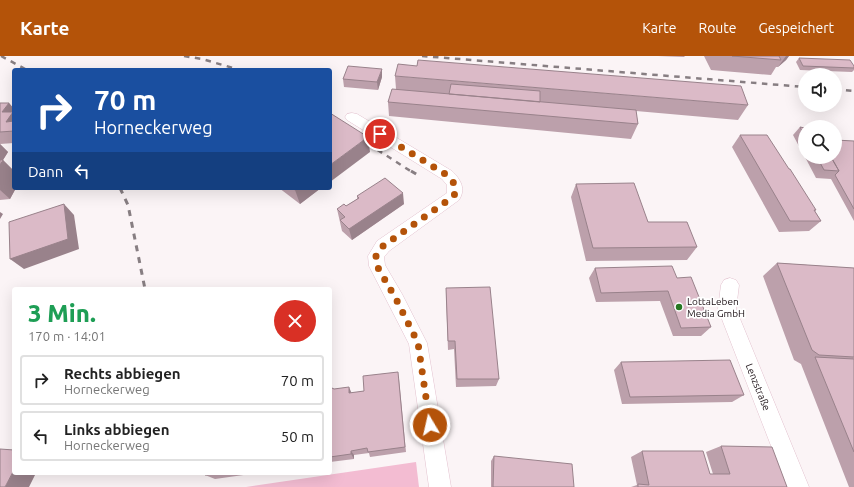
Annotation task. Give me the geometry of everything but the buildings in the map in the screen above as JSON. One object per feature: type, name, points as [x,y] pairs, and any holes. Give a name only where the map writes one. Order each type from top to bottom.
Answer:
[{"type":"street","points":[[352,117],[447,175],[454,182],[456,189],[454,196],[383,246],[376,256],[377,266],[396,299],[418,343],[440,487]]},
{"type":"street","name":"Lenzstraße","points":[[730,285],[727,309],[798,487]]},
{"type":"shaded area","points":[[416,462],[419,487],[246,487]]},
{"type":"railway","points":[[1,56],[23,68]]},
{"type":"railway","points":[[184,56],[202,59],[233,68]]},
{"type":"railway","points":[[422,56],[798,86]]},
{"type":"railway","points":[[842,90],[854,91]]},
{"type":"railway","points":[[359,138],[412,172]]},
{"type":"railway","points":[[411,171],[421,177]]},
{"type":"railway","points":[[121,190],[128,205],[145,287]]},
{"type":"place","name":"LottaLeben Media GmbH","points":[[679,307]]},
{"type":"route","points":[[380,134],[447,175],[454,182],[456,189],[454,196],[383,246],[376,256],[377,266],[396,299],[418,343],[430,425]]}]
